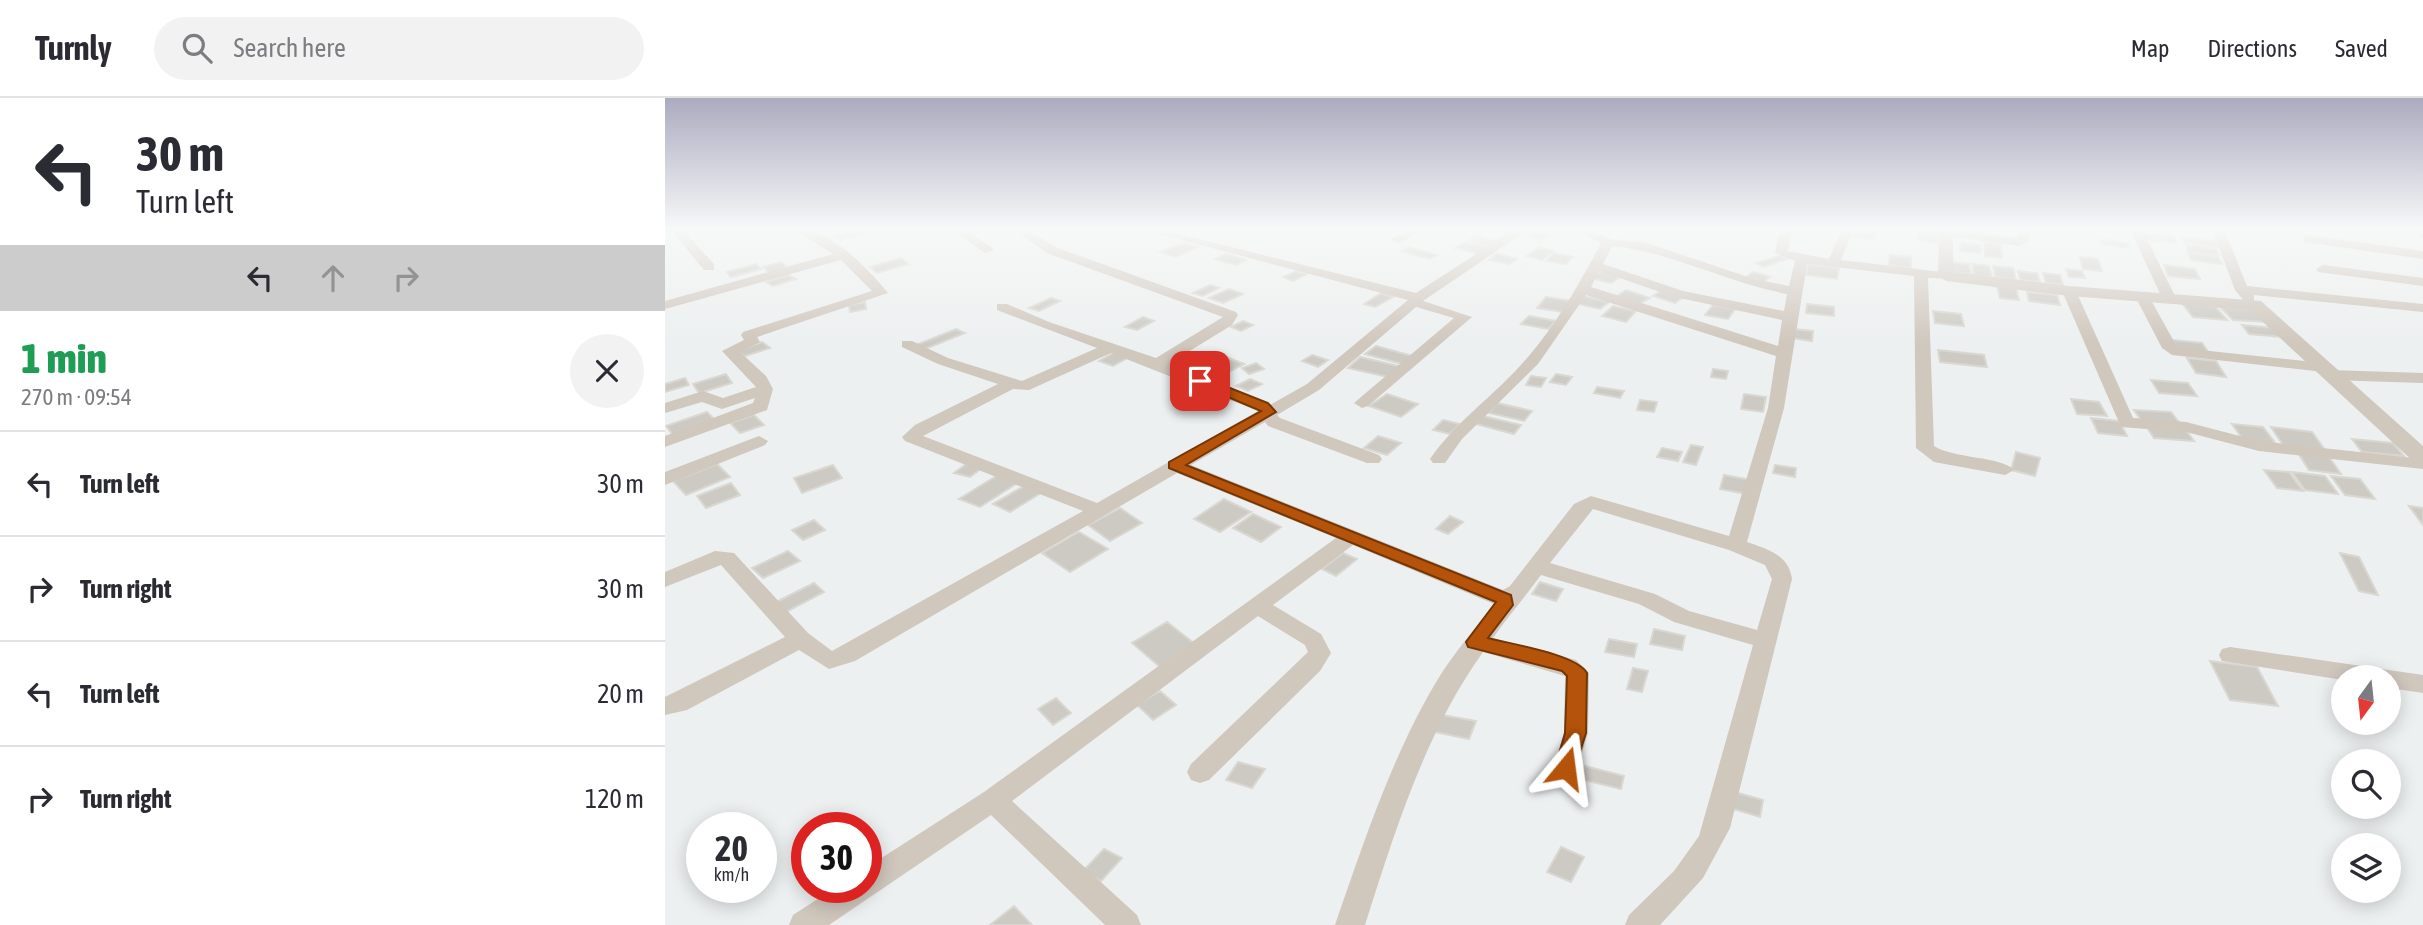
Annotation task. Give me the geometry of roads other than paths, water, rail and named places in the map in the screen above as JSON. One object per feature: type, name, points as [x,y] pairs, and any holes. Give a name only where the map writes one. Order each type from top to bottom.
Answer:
[{"type":"street","points":[[665,305],[798,268]]},
{"type":"street","points":[[665,442],[757,408],[763,403],[765,389],[760,379],[730,351],[753,342],[748,335],[881,293],[856,268]]},
{"type":"street","points":[[1100,268],[1231,315],[1227,322],[1158,364]]},
{"type":"street","points":[[1292,268],[1415,300],[1465,317],[1362,403]]},
{"type":"street","points":[[665,580],[715,558],[727,558],[800,639],[829,661],[847,655],[1269,412],[1341,366],[1415,300],[1464,268]]},
{"type":"street","points":[[1439,459],[1456,435],[1533,361],[1596,268]]},
{"type":"street","points":[[1602,268],[1680,294],[1790,317]]},
{"type":"street","points":[[1706,268],[1751,283],[1794,292]]},
{"type":"street","points":[[1736,545],[1766,447],[1800,268]]},
{"type":"street","points":[[1873,268],[2069,291],[2255,305]]},
{"type":"street","points":[[1944,268],[1945,276]]},
{"type":"street","points":[[2154,268],[2169,298]]},
{"type":"street","points":[[2233,268],[2242,290],[2255,305],[2423,458]]},
{"type":"street","points":[[2323,269],[2423,282]]},
{"type":"street","points":[[1921,273],[1925,448],[1940,458],[2005,470]]},
{"type":"street","points":[[1582,289],[1784,353]]},
{"type":"street","points":[[2242,290],[2423,308]]},
{"type":"street","points":[[2069,291],[2127,423],[2186,427],[2259,446],[2423,464]]},
{"type":"street","points":[[2142,296],[2170,348],[2177,352],[2326,371],[2423,378]]},
{"type":"street","points":[[1002,307],[1263,405],[1274,422],[1373,459]]},
{"type":"street","points":[[907,344],[1011,384],[1030,386],[1112,347]]},
{"type":"street","points":[[1011,384],[921,429],[911,437],[1099,510]]},
{"type":"street","points":[[665,408],[703,396],[722,404],[765,389]]},
{"type":"street","points":[[665,479],[759,441]]},
{"type":"street","points":[[1174,465],[1505,599]]},
{"type":"street","points":[[1350,925],[1374,853],[1425,727],[1447,684],[1504,605],[1505,599],[1518,591],[1581,508],[1591,502],[1736,545],[1777,562],[1782,570],[1766,640],[1708,849],[1687,880],[1640,925]]},
{"type":"street","points":[[882,873],[993,800],[1350,537]]},
{"type":"street","points":[[1537,566],[1647,599],[1682,617],[1766,640]]},
{"type":"street","points":[[1200,772],[1313,665],[1320,653],[1313,640],[1257,605]]},
{"type":"street","points":[[665,706],[678,703],[800,639]]},
{"type":"street","points":[[1475,642],[1568,666],[1577,673],[1576,733],[1566,768]]},
{"type":"street","points":[[2230,655],[2331,670]]},
{"type":"street","points":[[2401,681],[2423,684]]},
{"type":"street","points":[[993,800],[1126,925]]},
{"type":"street","points":[[804,925],[837,903]]}]
